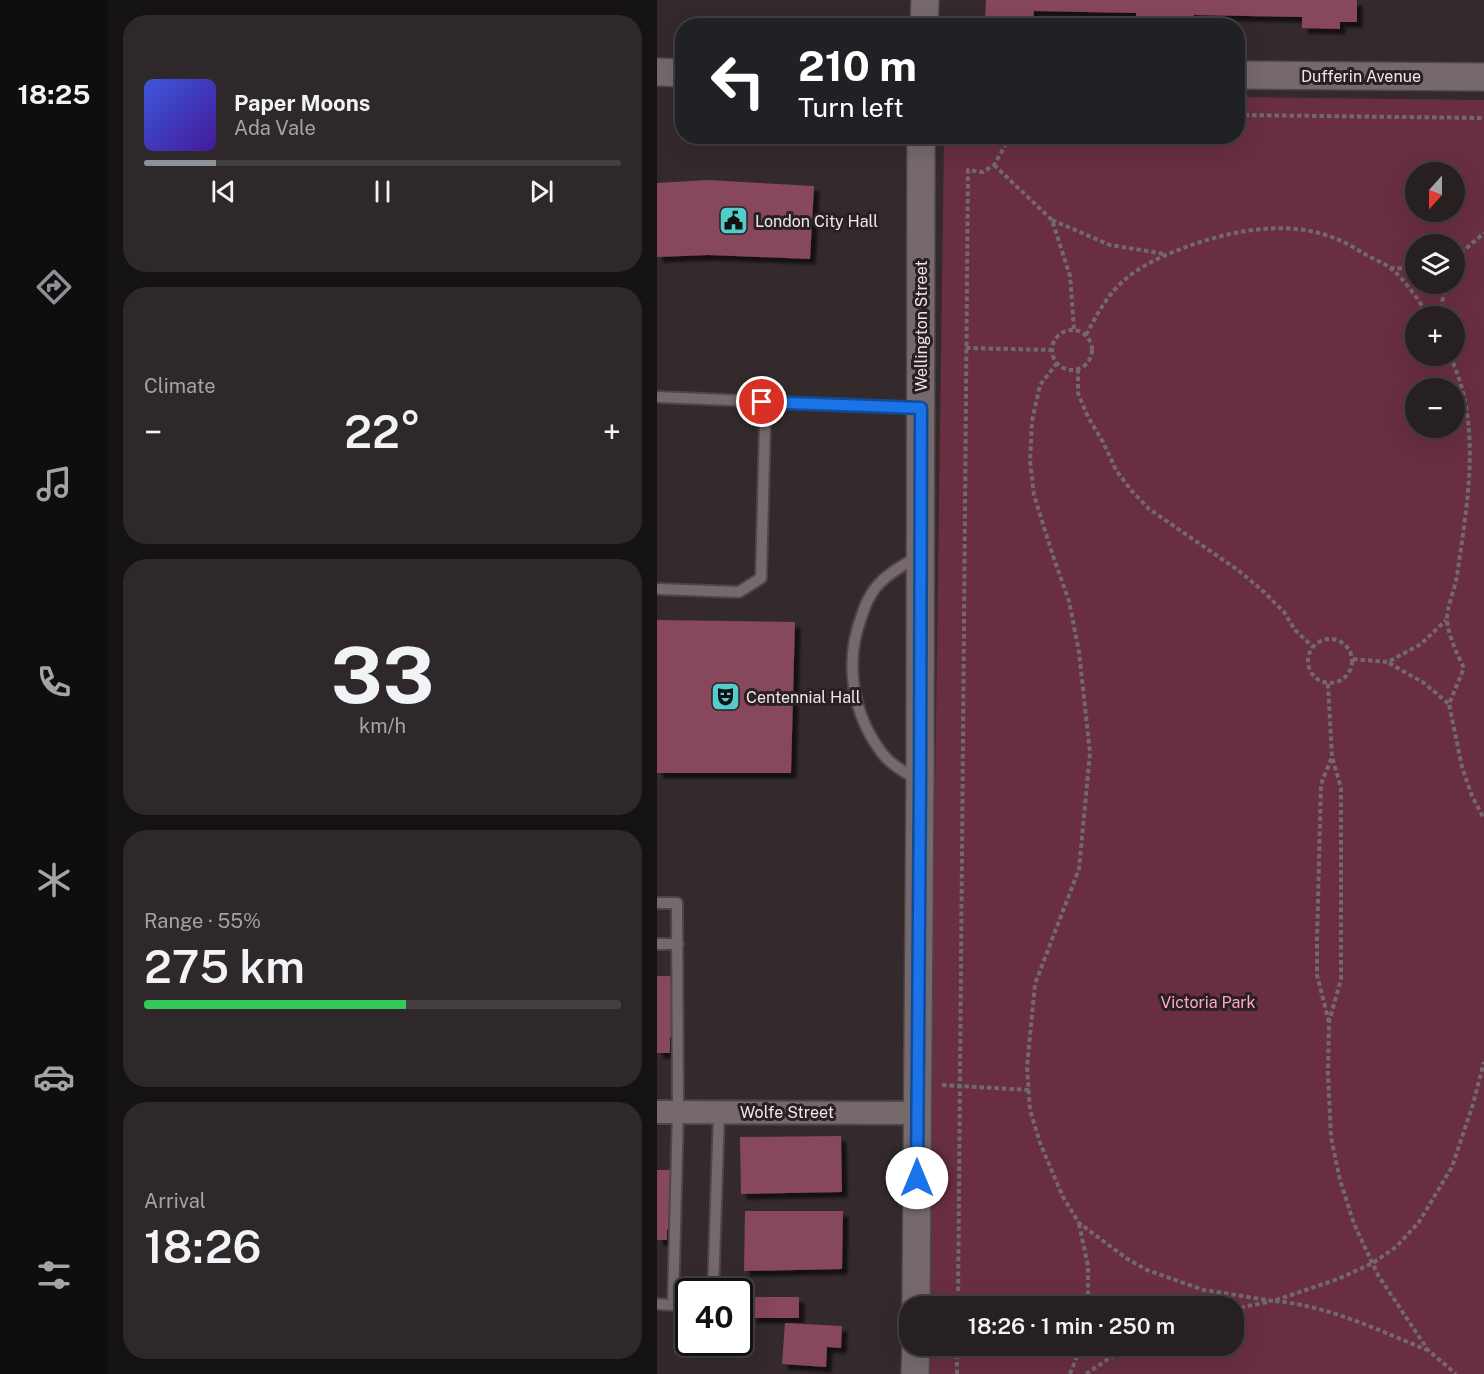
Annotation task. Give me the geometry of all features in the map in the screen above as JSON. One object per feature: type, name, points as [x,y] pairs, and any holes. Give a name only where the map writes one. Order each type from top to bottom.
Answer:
[{"type":"street","points":[[924,18],[925,0]]},
{"type":"street","points":[[657,72],[675,73]]},
{"type":"street","name":"Dufferin Avenue","points":[[1245,75],[1484,77]]},
{"type":"street","name":"Wellington Street","points":[[916,1296],[921,144]]},
{"type":"street","name":"Wolfe Street","points":[[667,1112],[917,1113]]},
{"type":"street","points":[[915,1374],[916,1356]]},
{"type":"lane","points":[[657,397],[921,408]]},
{"type":"lane","points":[[657,589],[739,592],[761,578],[765,422],[783,402]]},
{"type":"lane","points":[[920,554],[892,572],[877,586],[864,609],[853,647],[852,675],[856,703],[867,730],[883,755],[920,781]]},
{"type":"lane","points":[[657,903],[677,903],[678,944],[667,1112],[673,1305],[657,1304]]},
{"type":"lane","points":[[657,944],[678,944]]},
{"type":"lane","points":[[713,1278],[719,1112]]},
{"type":"path","points":[[1245,116],[1484,118]]},
{"type":"path","points":[[958,1296],[967,170],[983,172],[994,165],[1006,144]]},
{"type":"path","points":[[994,165],[1052,220],[1110,245],[1167,255]]},
{"type":"path","points":[[1052,220],[1070,276],[1074,329]]},
{"type":"path","points":[[1086,334],[1101,306],[1120,284],[1144,266],[1167,255],[1237,232],[1283,229],[1336,238],[1390,268],[1421,306]]},
{"type":"path","points":[[1465,250],[1484,233]]},
{"type":"path","points":[[1390,268],[1405,269]]},
{"type":"path","points":[[1074,329],[1086,334],[1093,345],[1091,359],[1079,369],[1070,370],[1057,363],[1052,350],[1053,344],[1061,333],[1074,329]]},
{"type":"path","points":[[966,348],[1052,350]]},
{"type":"path","points":[[1057,363],[1040,385],[1032,421],[1030,461],[1034,495],[1069,601],[1079,652],[1090,753],[1079,869],[1035,984],[1027,1067],[1030,1110],[1040,1143],[1063,1197],[1079,1223],[1088,1266],[1087,1296]]},
{"type":"path","points":[[1454,366],[1465,395],[1471,457],[1455,589],[1447,620],[1454,649],[1464,668],[1449,704],[1462,767],[1471,796],[1484,819]]},
{"type":"path","points":[[1079,369],[1078,393],[1088,417],[1103,442],[1116,471],[1131,490],[1149,508],[1238,570],[1264,592],[1284,612],[1295,630],[1313,647]]},
{"type":"path","points":[[1388,662],[1421,644],[1447,620]]},
{"type":"path","points":[[1325,640],[1336,640],[1347,648],[1353,659],[1350,672],[1342,680],[1328,684],[1321,682],[1311,674],[1308,660],[1313,647],[1325,640]]},
{"type":"path","points":[[1353,659],[1388,662],[1423,683],[1449,704]]},
{"type":"path","points":[[1328,684],[1332,757],[1341,788],[1341,979],[1329,1022],[1328,1074],[1331,1137],[1340,1180],[1354,1224],[1373,1263],[1387,1289],[1428,1350],[1456,1374]]},
{"type":"path","points":[[1329,1022],[1317,975],[1317,940],[1321,784],[1332,757]]},
{"type":"path","points":[[1244,1307],[1273,1300],[1338,1279],[1373,1263],[1396,1246],[1419,1222],[1452,1167],[1484,1062]]},
{"type":"path","points":[[917,1084],[1029,1090]]},
{"type":"path","points":[[1079,1223],[1126,1258],[1147,1270],[1204,1290],[1308,1305],[1336,1313],[1428,1350]]},
{"type":"path","points":[[957,1356],[957,1374]]},
{"type":"path","points":[[1070,1374],[1077,1356]]},
{"type":"path","points":[[1086,1374],[1114,1356]]},
{"type":"green space","name":"Victoria Park","points":[[1245,97],[1484,100],[1484,1374],[928,1374],[928,1356],[1244,1356],[1244,1296],[928,1296],[944,144],[1245,144]]},
{"type":"building","points":[[986,0],[1357,0],[1357,22],[1340,22],[1340,29],[1302,28],[1302,17],[1194,15],[1194,18],[1136,18],[1136,13],[1034,11],[1033,18],[985,18]]},
{"type":"building","name":"London City Hall","points":[[708,180],[814,186],[810,259],[709,255],[657,257],[657,183]]},
{"type":"building","name":"Centennial Hall","points":[[657,620],[795,622],[791,773],[657,773]]},
{"type":"building","points":[[657,976],[672,976],[670,1053],[657,1053]]},
{"type":"building","points":[[841,1136],[842,1192],[741,1194],[740,1137]]},
{"type":"building","points":[[657,1170],[671,1170],[671,1230],[667,1230],[667,1240],[657,1240]]},
{"type":"building","points":[[745,1211],[843,1211],[842,1269],[744,1271]]},
{"type":"building","points":[[753,1297],[799,1297],[799,1318],[753,1318]]},
{"type":"building","points":[[785,1323],[842,1326],[841,1348],[827,1347],[826,1367],[782,1364]]},
{"type":"place","name":"London City Hall","points":[[734,221]]},
{"type":"place","name":"Centennial Hall","points":[[725,697]]},
{"type":"route","points":[[762,402],[921,408],[917,1178]]}]
